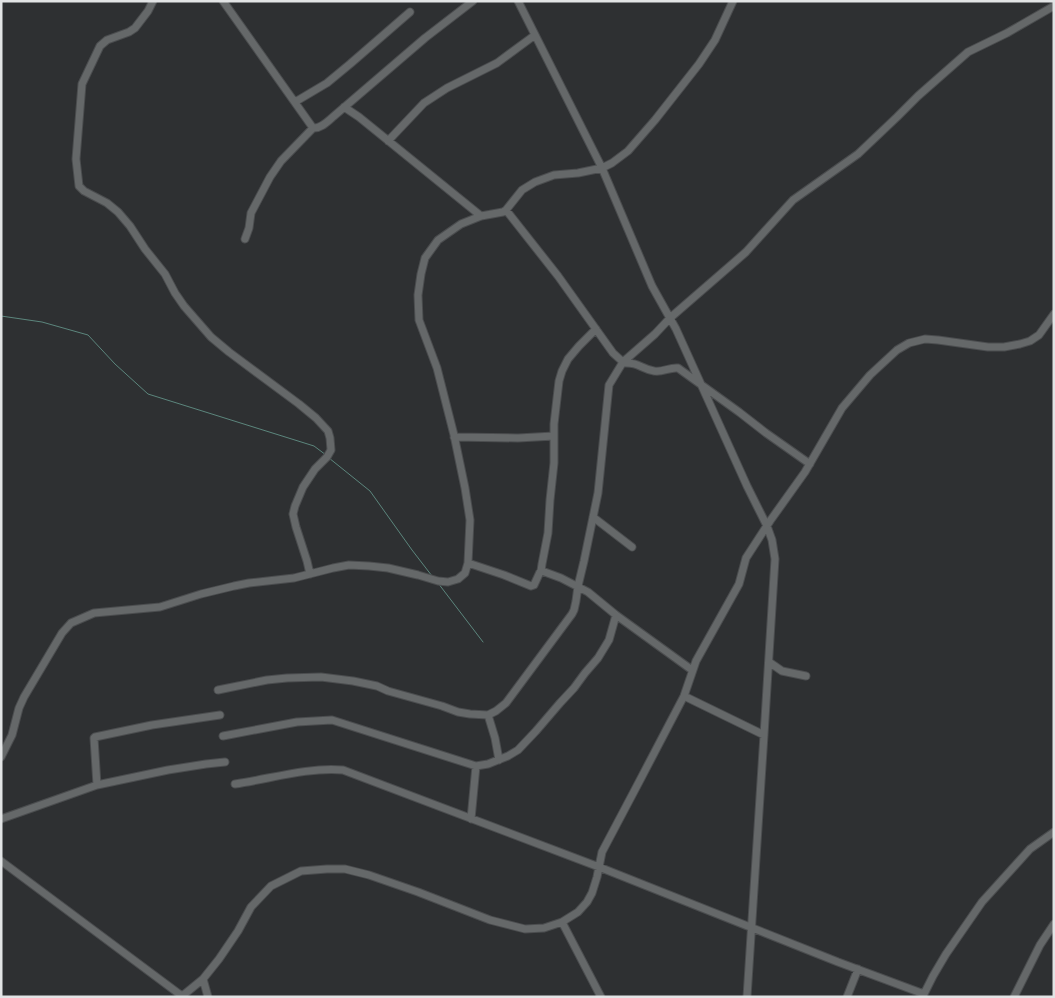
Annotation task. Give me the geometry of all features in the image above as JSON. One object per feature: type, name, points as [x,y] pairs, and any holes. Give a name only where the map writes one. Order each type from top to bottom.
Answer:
[{"type":"street","points":[[153,1],[135,28],[107,40],[100,46],[82,84],[76,159],[79,186],[118,212],[165,274],[184,306],[211,337],[228,352],[299,404],[328,431],[331,450],[315,469],[295,506],[296,527],[310,574]]},
{"type":"street","points":[[223,1],[313,128]]},
{"type":"street","points":[[245,239],[251,213],[270,177],[281,161],[313,128],[320,127],[425,38],[473,1]]},
{"type":"street","points":[[518,1],[602,168],[652,286],[676,328],[772,540],[775,560],[746,997]]},
{"type":"street","points":[[1,757],[12,735],[24,696],[62,632],[71,623],[94,613],[160,607],[242,584],[294,578],[349,565],[388,568],[448,582],[458,579],[465,573],[468,563],[470,520],[454,437],[437,368],[420,320],[418,295],[420,274],[426,258],[438,240],[461,224],[481,216],[503,212],[522,190],[535,182],[554,175],[602,168],[612,163],[628,150],[676,95],[715,40],[733,1]]},
{"type":"street","points":[[218,690],[267,680],[321,677],[377,686],[458,712],[488,715],[506,703],[574,610],[601,470],[609,385],[623,362],[746,252],[793,200],[858,154],[918,96],[968,52],[1007,33],[1054,6]]},
{"type":"street","points":[[294,102],[327,83],[410,12]]},
{"type":"street","points":[[388,141],[424,103],[447,88],[497,63],[535,35]]},
{"type":"street","points":[[344,107],[359,117],[481,216]]},
{"type":"street","points":[[506,210],[613,353],[623,362],[655,371],[678,368],[766,434],[810,464]]},
{"type":"street","points":[[1,861],[182,996],[203,978],[219,959],[238,931],[251,906],[271,886],[302,872],[345,869],[369,875],[490,920],[526,929],[544,928],[562,922],[578,912],[587,902],[592,892],[602,852],[684,696],[692,670],[738,584],[746,558],[805,472],[842,408],[870,375],[897,350],[909,343],[925,339],[988,347],[1020,344],[1030,341],[1039,335],[1054,314]]},
{"type":"street","points":[[468,563],[504,574],[531,586],[534,585],[541,571],[548,533],[554,463],[554,424],[562,371],[568,359],[596,330]]},
{"type":"street","points":[[454,437],[518,438],[554,436]]},
{"type":"street","points":[[593,517],[632,547]]},
{"type":"street","points":[[541,571],[588,592],[616,615],[692,670]]},
{"type":"street","points":[[223,736],[297,722],[332,720],[476,766],[499,760],[518,750],[574,688],[598,658],[609,640],[616,615]]},
{"type":"street","points":[[769,662],[782,671],[806,676]]},
{"type":"street","points":[[684,696],[764,735]]},
{"type":"street","points":[[97,785],[95,737],[152,725],[220,715]]},
{"type":"street","points":[[488,715],[499,760]]},
{"type":"street","points":[[1,819],[97,785],[168,770],[225,762]]},
{"type":"street","points":[[471,819],[476,766]]},
{"type":"street","points":[[235,784],[301,773],[342,770],[599,867],[924,995],[946,954],[982,902],[1030,849],[1054,832]]},
{"type":"street","points":[[562,922],[601,997]]},
{"type":"street","points":[[1014,997],[1040,945],[1054,924]]},
{"type":"street","points":[[847,997],[858,969]]},
{"type":"street","points":[[203,978],[208,997]]},
{"type":"waterway","points":[[1,316],[42,322],[88,335],[115,364],[148,394],[314,446],[326,455]]},
{"type":"waterway","points":[[329,458],[370,491],[432,576]]},
{"type":"waterway","points":[[438,583],[483,642]]}]
